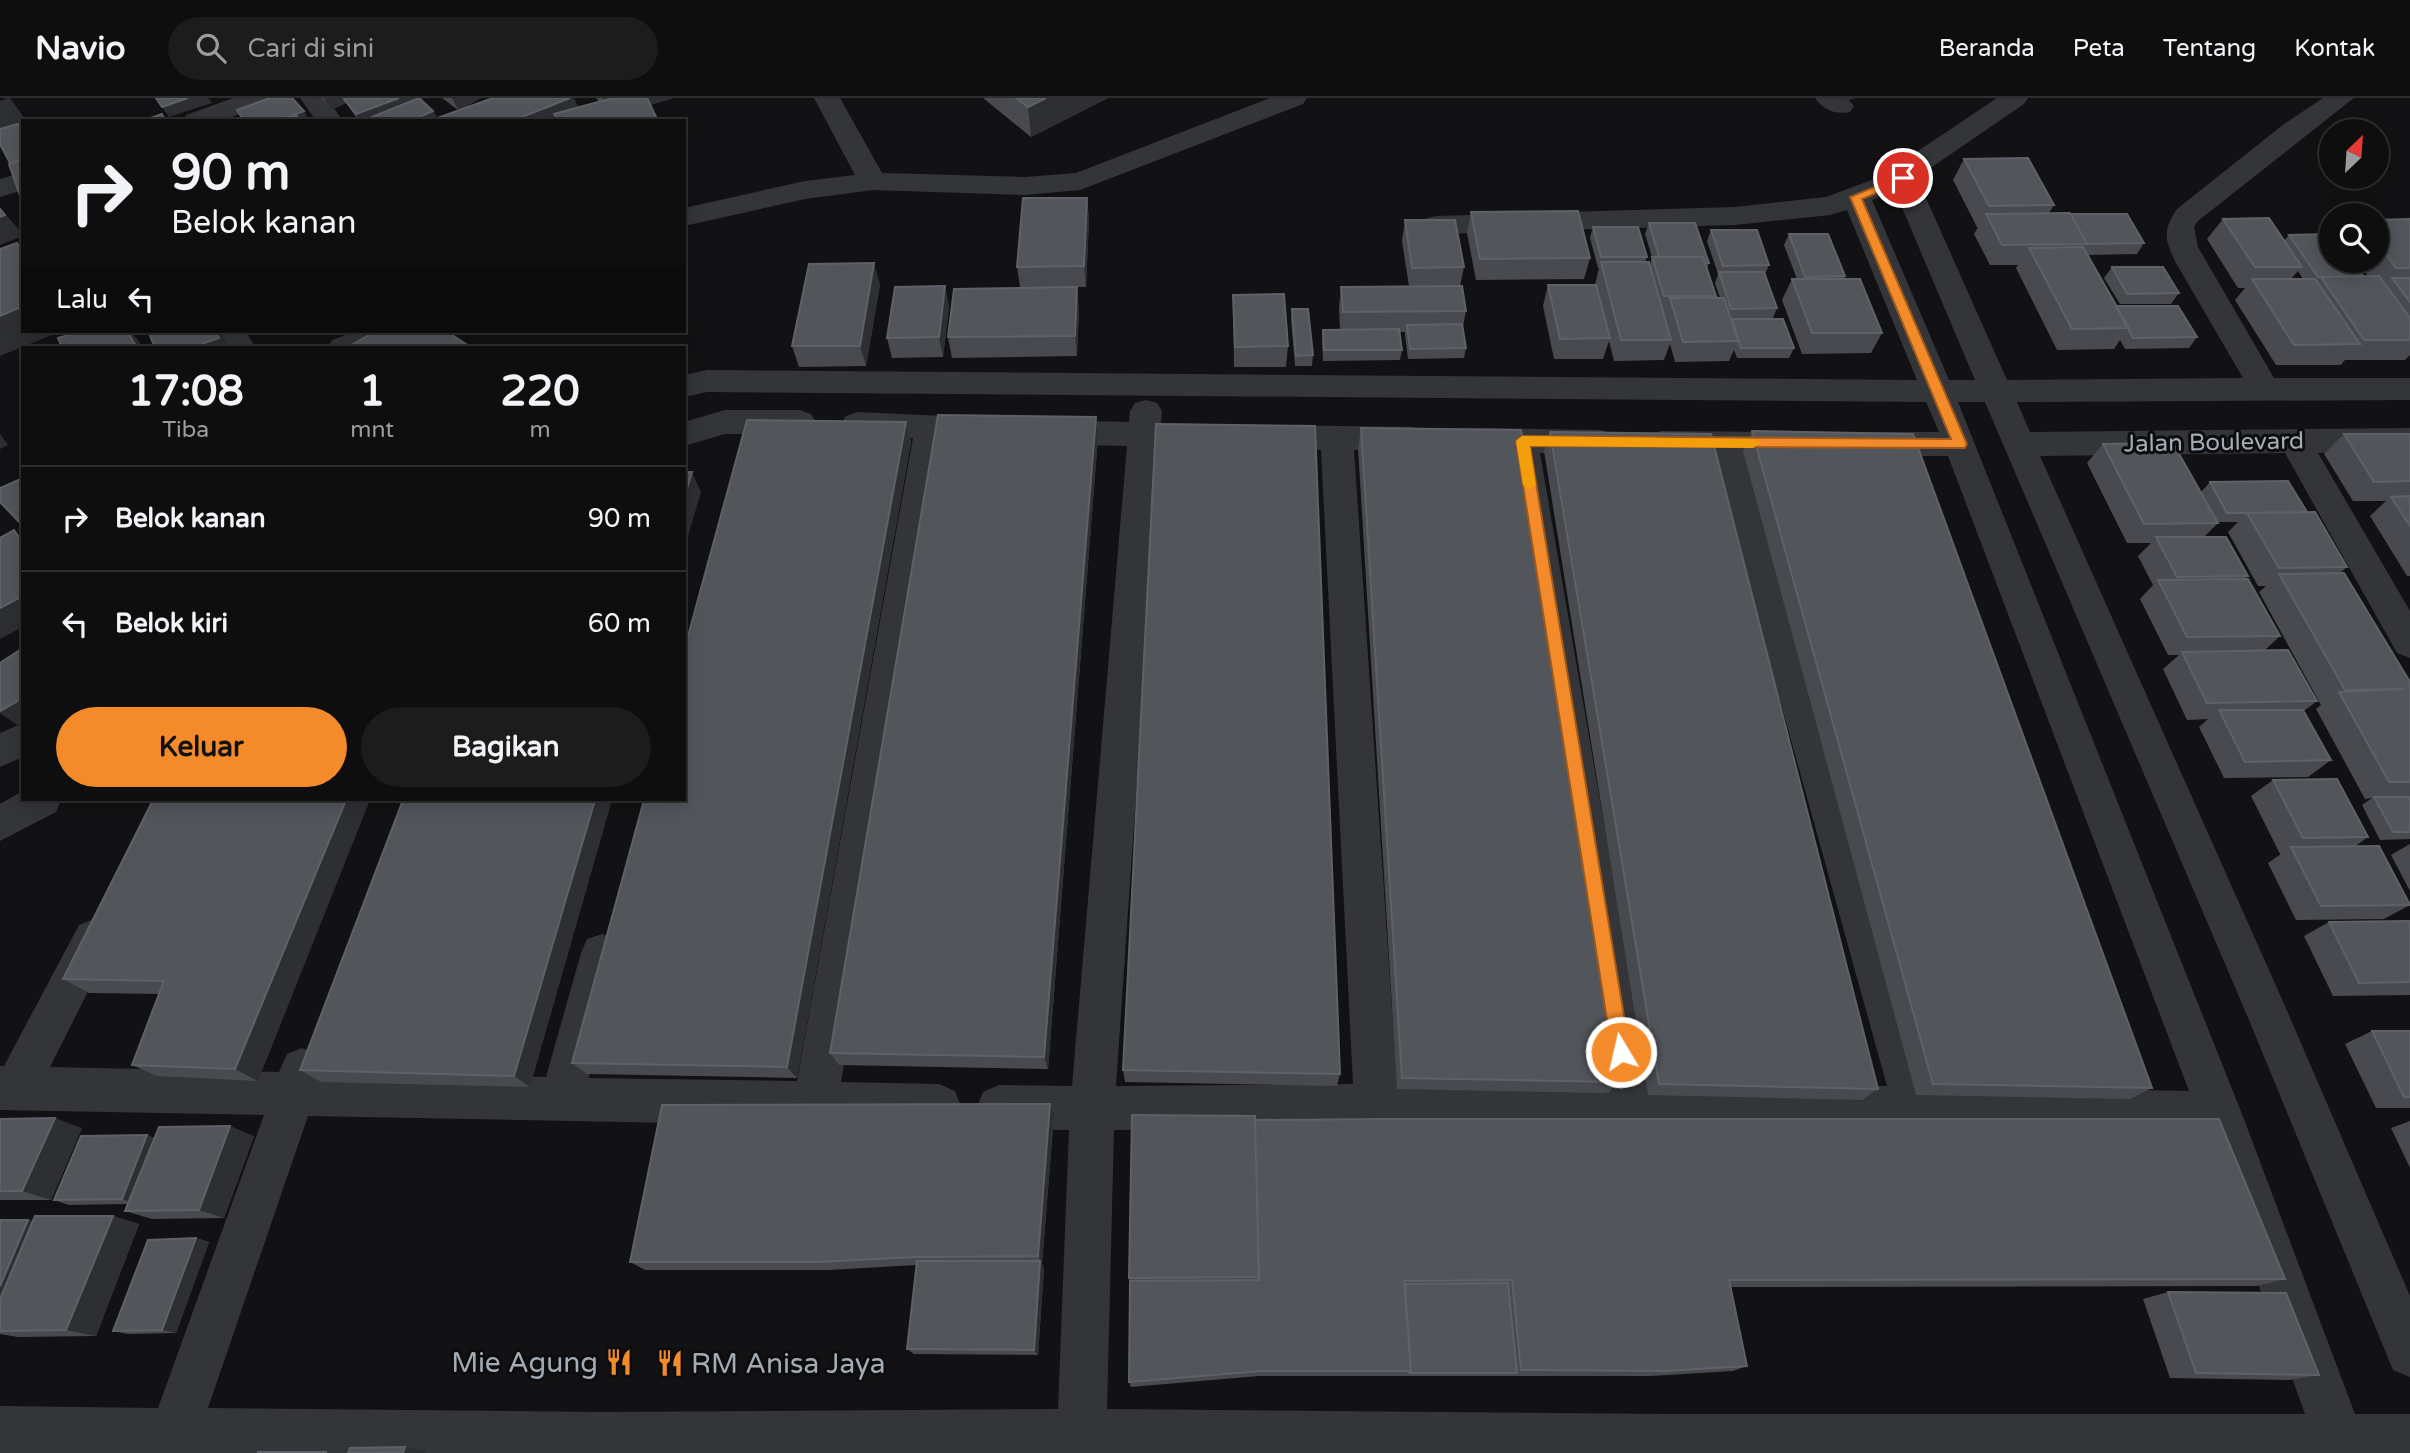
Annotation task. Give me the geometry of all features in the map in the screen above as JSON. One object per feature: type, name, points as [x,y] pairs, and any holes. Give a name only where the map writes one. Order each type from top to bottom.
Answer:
[{"type":"street","points":[[201,119],[257,98]]},
{"type":"street","points":[[313,98],[329,119]]},
{"type":"street","points":[[686,217],[805,190],[873,181],[1025,186],[1080,181],[1294,98]]},
{"type":"street","points":[[1437,225],[1735,216],[1830,206],[1903,178],[1919,163],[2015,98]]},
{"type":"street","points":[[2264,387],[2191,263],[2183,247],[2180,228],[2187,215],[2198,206],[2294,130],[2341,98]]},
{"type":"street","points":[[831,99],[873,181]]},
{"type":"street","points":[[1903,178],[2270,1020],[2379,1273],[2410,1353]]},
{"type":"street","points":[[0,188],[21,182]]},
{"type":"street","points":[[1856,197],[1960,444],[2220,1114],[2341,1446]]},
{"type":"street","points":[[348,346],[381,333]]},
{"type":"street","points":[[686,386],[707,381],[1148,382],[1939,391],[2410,388]]},
{"type":"street","points":[[1081,1443],[1092,1109],[1148,382]]},
{"type":"street","points":[[686,433],[725,422],[747,434],[931,427],[1145,436],[1960,444]]},
{"type":"street","points":[[815,1103],[931,427]]},
{"type":"street","points":[[1337,437],[1376,1105]]},
{"type":"street","name":"Jalan Boulevard","points":[[2018,444],[2410,440]]},
{"type":"street","points":[[1522,441],[1630,1105]]},
{"type":"street","points":[[2295,442],[2410,643]]},
{"type":"street","points":[[1725,443],[1915,1107]]},
{"type":"street","points":[[0,751],[21,739]]},
{"type":"street","points":[[0,824],[40,801]]},
{"type":"street","points":[[110,908],[8,1088],[1092,1109],[1630,1105],[1915,1107],[2220,1114]]},
{"type":"street","points":[[562,1097],[612,916]]},
{"type":"street","points":[[174,1434],[292,1093],[317,1029]]},
{"type":"street","points":[[0,1431],[1081,1443],[1652,1438],[2341,1446],[2410,1438]]},
{"type":"building","points":[[156,98],[188,98],[162,107]]},
{"type":"building","points":[[270,98],[292,98],[304,111],[282,119],[243,119],[237,110]]},
{"type":"building","points":[[399,98],[356,114],[344,99]]},
{"type":"building","points":[[419,98],[433,111],[415,119],[367,119]]},
{"type":"building","points":[[493,98],[570,98],[517,119],[435,119]]},
{"type":"building","points":[[613,98],[647,98],[657,119],[557,119],[554,114]]},
{"type":"building","points":[[1016,98],[1046,98],[1028,107]]},
{"type":"building","points":[[162,114],[164,119],[148,119]]},
{"type":"building","points":[[21,123],[21,160],[10,163],[0,144],[0,129]]},
{"type":"building","points":[[2028,158],[2054,205],[1989,206],[1964,159]]},
{"type":"building","points":[[21,160],[21,198],[9,164]]},
{"type":"building","points":[[1023,198],[1087,198],[1084,266],[1017,267]]},
{"type":"building","points":[[1578,211],[1590,258],[1480,259],[1471,212]]},
{"type":"building","points":[[2070,213],[2087,244],[2002,245],[1986,214]]},
{"type":"building","points":[[2071,214],[2127,214],[2144,243],[2087,244]]},
{"type":"building","points":[[2269,218],[2302,267],[2255,267],[2223,219]]},
{"type":"building","points":[[2410,219],[2410,268],[2396,268],[2389,259],[2389,220]]},
{"type":"building","points":[[1405,220],[1455,220],[1464,267],[1412,268]]},
{"type":"building","points":[[1649,223],[1695,223],[1709,263],[1705,263],[1703,257],[1659,257]]},
{"type":"building","points":[[1593,227],[1638,227],[1647,257],[1601,257]]},
{"type":"building","points":[[1711,230],[1757,230],[1769,265],[1723,266]]},
{"type":"building","points":[[1789,234],[1828,234],[1845,276],[1805,277]]},
{"type":"building","points":[[2319,234],[2319,273],[2361,273],[2363,276],[2318,277],[2289,235]]},
{"type":"building","points":[[17,243],[21,250],[21,307],[0,316],[0,249]]},
{"type":"building","points":[[2083,247],[2129,328],[2072,329],[2029,248]]},
{"type":"building","points":[[1652,257],[1703,257],[1716,296],[1664,296]]},
{"type":"building","points":[[1601,262],[1649,262],[1671,340],[1621,340]]},
{"type":"building","points":[[874,263],[860,346],[792,346],[809,264]]},
{"type":"building","points":[[2112,267],[2163,267],[2179,293],[2127,294]]},
{"type":"building","points":[[1719,272],[1764,272],[1777,308],[1731,309]]},
{"type":"building","points":[[2379,276],[2410,318],[2410,340],[2364,340],[2321,277]]},
{"type":"building","points":[[2392,278],[2410,278],[2410,302]]},
{"type":"building","points":[[1792,279],[1860,279],[1882,333],[1812,333]]},
{"type":"building","points":[[2252,279],[2315,279],[2360,344],[2294,345]]},
{"type":"building","points":[[1548,285],[1596,285],[1610,338],[1560,339]]},
{"type":"building","points":[[945,286],[939,337],[887,338],[895,287]]},
{"type":"building","points":[[1462,286],[1466,311],[1343,312],[1341,287]]},
{"type":"building","points":[[1077,287],[1075,336],[948,337],[954,289]]},
{"type":"building","points":[[1284,294],[1288,346],[1235,347],[1233,295]]},
{"type":"building","points":[[1670,298],[1724,298],[1738,341],[1683,342]]},
{"type":"building","points":[[2116,306],[2178,306],[2197,337],[2133,338]]},
{"type":"building","points":[[1292,309],[1308,309],[1313,355],[1296,356]]},
{"type":"building","points":[[1732,319],[1783,319],[1794,348],[1741,348]]},
{"type":"building","points":[[1462,324],[1466,348],[1410,349],[1407,325]]},
{"type":"building","points":[[1399,329],[1402,350],[1324,350],[1323,330]]},
{"type":"building","points":[[76,333],[128,333],[136,346],[61,346],[58,338]]},
{"type":"building","points":[[149,333],[216,333],[219,338],[196,346],[154,346]]},
{"type":"building","points":[[372,333],[449,333],[469,346],[350,346]]},
{"type":"building","points":[[938,415],[1096,417],[1044,1057],[830,1053]]},
{"type":"building","points":[[747,420],[906,422],[787,1067],[572,1063],[644,801],[686,801],[686,644]]},
{"type":"building","points":[[1156,424],[1315,426],[1340,1074],[1123,1070]]},
{"type":"building","points":[[1361,428],[1521,430],[1618,1082],[1402,1078]]},
{"type":"building","points":[[1752,431],[1913,434],[2152,1088],[1933,1084]]},
{"type":"building","points":[[1550,432],[1711,434],[1878,1089],[1659,1084]]},
{"type":"building","points":[[2344,434],[2410,434],[2410,481],[2374,482]]},
{"type":"building","points":[[2173,443],[2218,523],[2144,524],[2103,444]]},
{"type":"building","points":[[686,472],[692,472],[686,492]]},
{"type":"building","points":[[21,479],[21,524],[0,502],[0,488]]},
{"type":"building","points":[[2288,481],[2307,512],[2227,513],[2210,482]]},
{"type":"building","points":[[2410,496],[2410,526],[2391,497]]},
{"type":"building","points":[[2315,512],[2347,567],[2279,568],[2247,513]]},
{"type":"building","points":[[14,530],[21,540],[21,597],[0,608],[0,538]]},
{"type":"building","points":[[2156,537],[2226,537],[2248,576],[2177,577]]},
{"type":"building","points":[[2344,573],[2410,682],[2410,782],[2389,782],[2339,692],[2403,689],[2345,690],[2279,574]]},
{"type":"building","points":[[2248,579],[2280,636],[2187,637],[2158,580]]},
{"type":"building","points":[[21,649],[21,699],[0,711],[0,663]]},
{"type":"building","points":[[2288,650],[2317,701],[2207,703],[2182,652]]},
{"type":"building","points":[[2219,710],[2303,710],[2331,760],[2245,762]]},
{"type":"building","points":[[2337,779],[2368,837],[2303,838],[2273,780]]},
{"type":"building","points":[[2374,797],[2410,797],[2410,832],[2393,832]]},
{"type":"building","points":[[152,801],[346,801],[235,1069],[132,1065],[164,981],[63,979]]},
{"type":"building","points":[[403,801],[595,801],[514,1076],[300,1070]]},
{"type":"building","points":[[2379,846],[2410,905],[2321,906],[2291,847]]},
{"type":"building","points":[[2410,921],[2410,982],[2359,983],[2329,922]]},
{"type":"building","points":[[2372,1031],[2410,1031],[2410,1097],[2404,1097]]},
{"type":"building","points":[[1050,1104],[1038,1256],[915,1257],[819,1262],[630,1262],[662,1105]]},
{"type":"building","points":[[1132,1115],[1255,1116],[1259,1277],[1129,1278]]},
{"type":"building","points":[[55,1118],[22,1191],[0,1191],[0,1119]]},
{"type":"building","points":[[2219,1119],[2285,1279],[1729,1280],[1747,1366],[1663,1371],[1521,1370],[1512,1280],[1404,1281],[1411,1371],[1261,1371],[1129,1382],[1130,1281],[1259,1280],[1255,1120]]},
{"type":"building","points":[[230,1126],[199,1210],[125,1211],[159,1127]]},
{"type":"building","points":[[147,1135],[122,1199],[54,1200],[81,1136]]},
{"type":"building","points":[[35,1216],[113,1216],[66,1330],[0,1331],[0,1299]]},
{"type":"building","points":[[0,1220],[28,1220],[0,1286]]},
{"type":"building","points":[[196,1238],[162,1330],[113,1331],[148,1240]]},
{"type":"building","points":[[917,1261],[1040,1261],[1034,1350],[907,1349]]},
{"type":"building","points":[[1508,1283],[1517,1373],[1409,1373],[1405,1284]]},
{"type":"building","points":[[2168,1292],[2286,1293],[2319,1375],[2196,1373]]},
{"type":"building","points":[[405,1447],[403,1453],[348,1453],[350,1448]]},
{"type":"building","points":[[257,1452],[326,1452],[326,1453]]},
{"type":"slow traffic","points":[[1529,485],[1522,441],[1753,443]]},
{"type":"place","name":"Mie Agung","points":[[619,1362]]},
{"type":"place","name":"RM Anisa Jaya","points":[[670,1363]]},
{"type":"route","points":[[1621,1052],[1522,441],[1960,444],[1856,197],[1903,178]]}]
